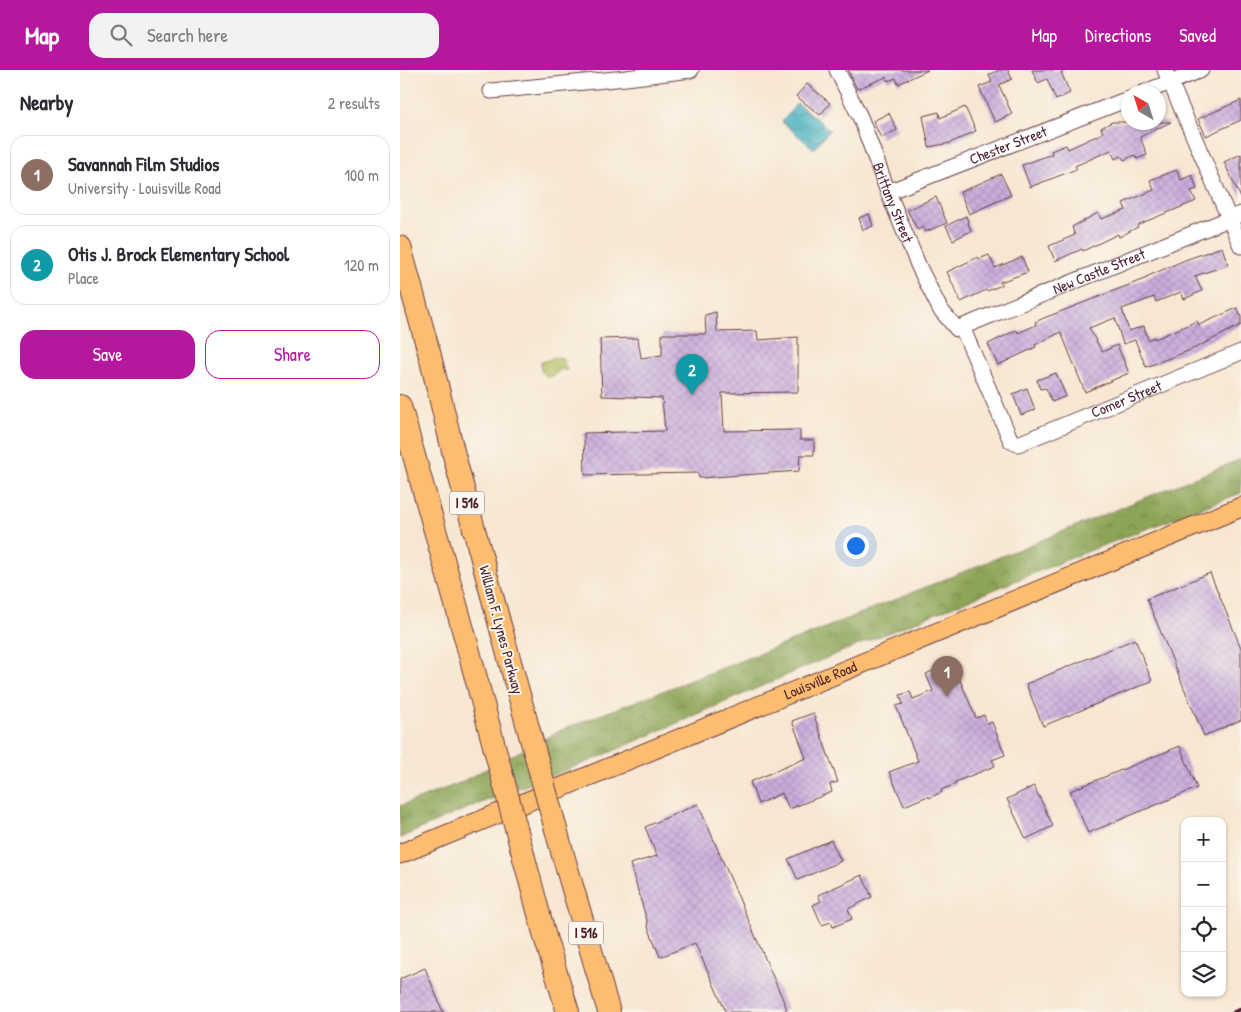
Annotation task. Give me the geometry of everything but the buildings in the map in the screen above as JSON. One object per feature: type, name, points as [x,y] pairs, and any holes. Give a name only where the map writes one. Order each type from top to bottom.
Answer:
[{"type":"highway","name":"William F. Lynes Parkway","points":[[400,247],[501,629],[609,1012]]},
{"type":"highway","name":"I 516","points":[[400,406],[464,633],[545,937],[568,1012]]},
{"type":"main road","name":"Louisville Road","points":[[400,854],[1241,508]]},
{"type":"street","points":[[491,91],[566,76],[691,70]]},
{"type":"street","name":"Brittany Street","points":[[837,70],[860,119],[920,267],[940,309],[960,328],[1011,441]]},
{"type":"street","points":[[1155,85],[1167,76],[1201,70]]},
{"type":"street","points":[[1167,76],[1235,216],[1241,246]]},
{"type":"street","name":"Chester Street","points":[[888,192],[1121,102]]},
{"type":"street","name":"New Castle Street","points":[[960,328],[1235,216]]},
{"type":"street","name":"Comer Street","points":[[1011,441],[1018,444],[1241,352]]},
{"type":"green space","points":[[558,357],[564,359],[564,366],[567,367],[566,371],[562,369],[551,377],[546,376],[541,371],[541,362]]},
{"type":"green space","points":[[1241,459],[1241,493],[1081,554],[817,662],[595,759],[463,810],[400,838],[400,806],[457,784],[561,730],[805,636]]},
{"type":"water","points":[[797,103],[830,130],[814,149],[782,122]]},
{"type":"railway","points":[[1234,1012],[1241,1009]]},
{"type":"place","name":"Otis J. Brock Elementary School","points":[[692,395]]},
{"type":"place","name":"Savannah Film Studios","points":[[947,697]]}]
